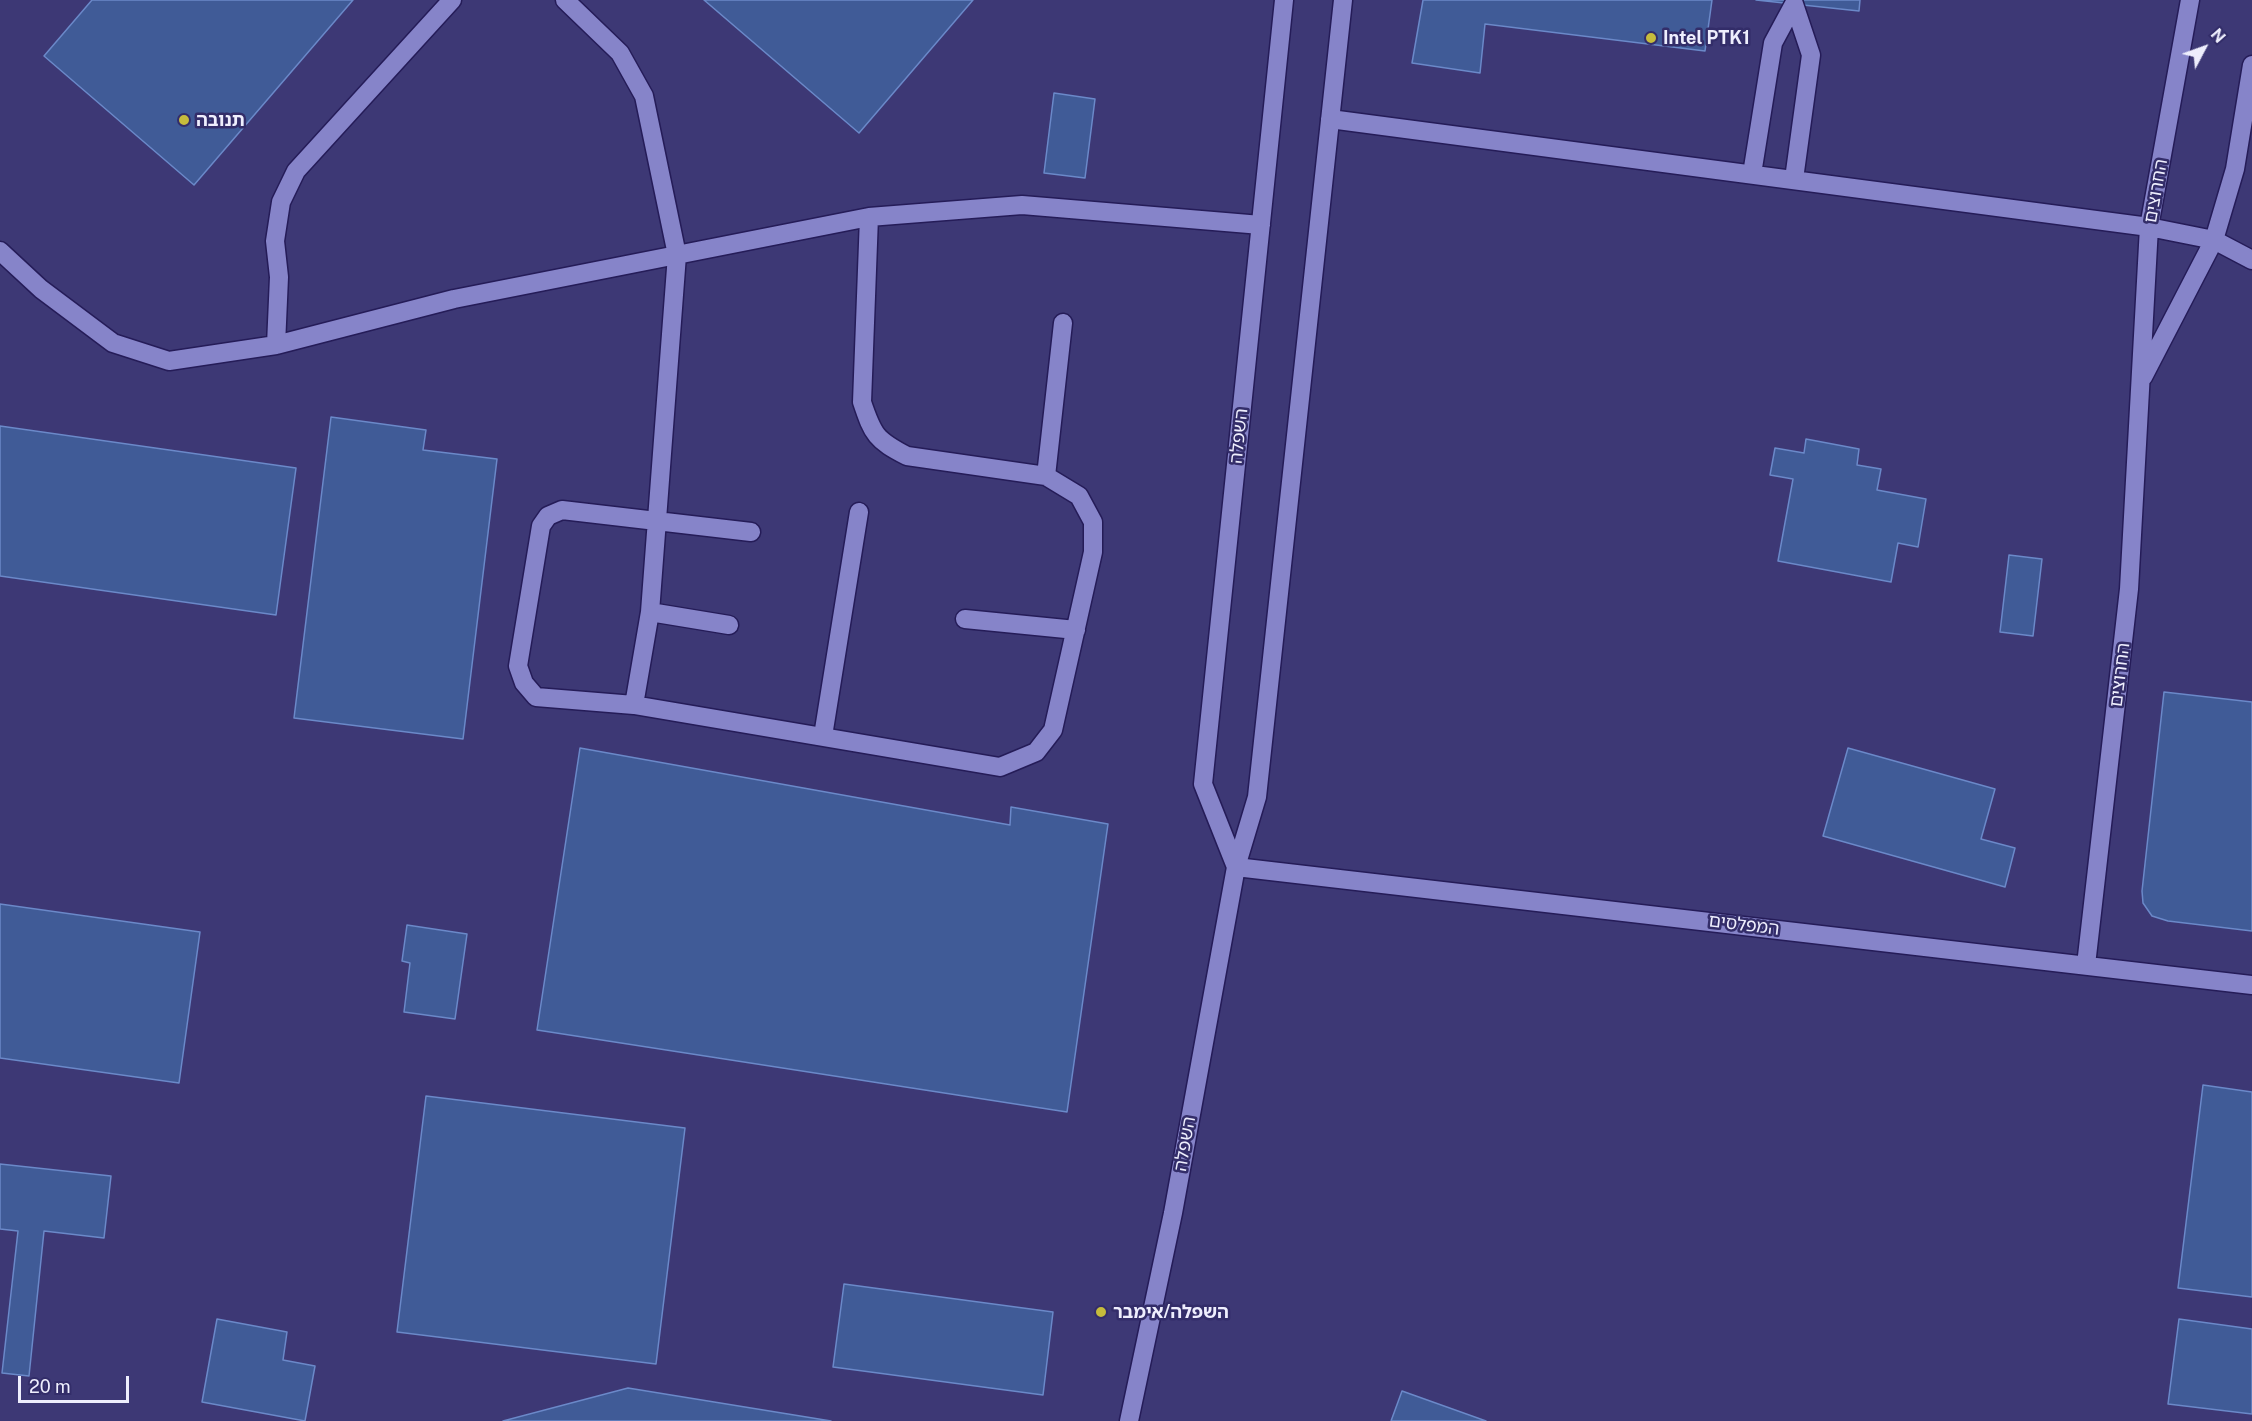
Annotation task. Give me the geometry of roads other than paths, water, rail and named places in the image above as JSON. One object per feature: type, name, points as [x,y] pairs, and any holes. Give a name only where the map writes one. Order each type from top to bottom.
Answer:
[{"type":"street","points":[[276,345],[279,277],[275,241],[281,202],[296,171],[452,0]]},
{"type":"street","points":[[565,0],[620,53],[644,96],[677,255],[650,612],[634,705]]},
{"type":"street","name":"השפלה","points":[[1236,867],[1203,784],[1284,0]]},
{"type":"street","name":"השפלה","points":[[1129,1421],[1173,1213],[1236,867],[1257,797],[1343,0]]},
{"type":"street","name":"החרוצים","points":[[2086,965],[2129,589],[2149,227],[2190,0]]},
{"type":"street","points":[[1752,174],[1773,44],[1794,4],[1811,55],[1794,179]]},
{"type":"street","name":"החרוצים","points":[[2139,384],[2214,240],[2235,169],[2252,66]]},
{"type":"street","points":[[1330,118],[2149,227],[2214,240],[2252,260]]},
{"type":"street","points":[[0,251],[40,289],[113,343],[169,361],[276,345],[454,299],[869,217],[1022,205],[1261,225]]},
{"type":"street","points":[[751,532],[562,510],[548,516],[541,526],[518,666],[524,683],[536,697],[634,705],[1000,767],[1036,752],[1053,730],[1093,552],[1093,522],[1079,496],[1046,476],[907,456],[888,447],[871,430],[862,402],[869,217]]},
{"type":"street","points":[[1046,476],[1063,323]]},
{"type":"street","points":[[823,736],[859,512]]},
{"type":"street","points":[[650,612],[729,625]]},
{"type":"street","points":[[965,619],[1076,630]]},
{"type":"street","name":"המפלסים","points":[[1236,867],[2252,985]]},
{"type":"place","name":"Intel PTK1","points":[[1651,38]]},
{"type":"place","name":"תנובה","points":[[184,120]]},
{"type":"place","name":"השפלה/אימבר","points":[[1101,1312]]}]
